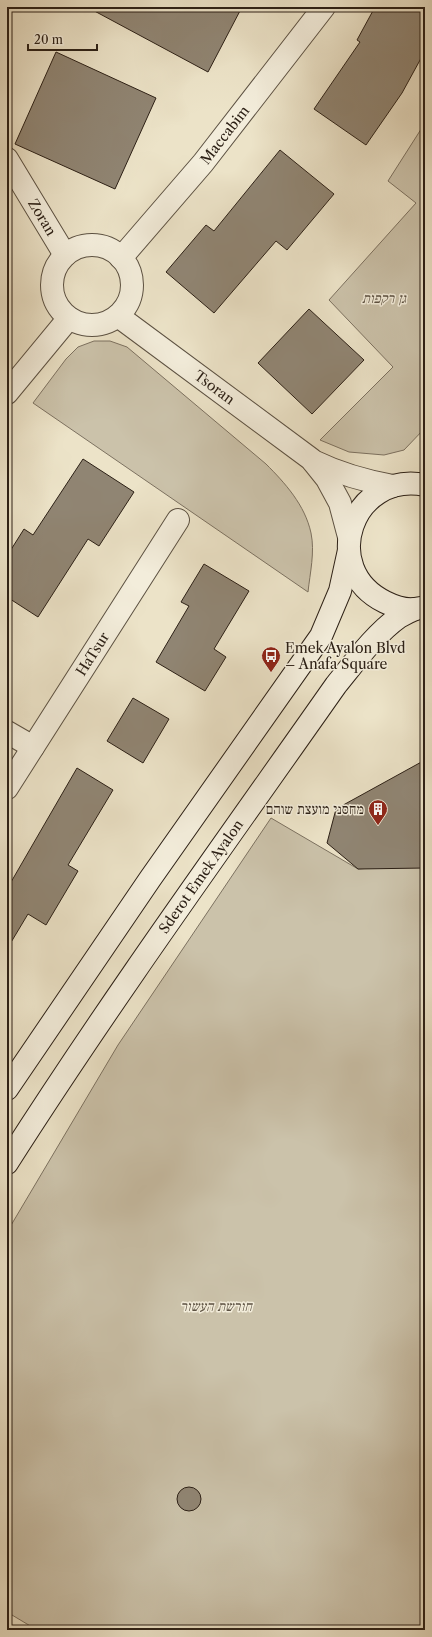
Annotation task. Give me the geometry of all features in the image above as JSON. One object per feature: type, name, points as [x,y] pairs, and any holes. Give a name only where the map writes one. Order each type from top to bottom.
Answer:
[{"type":"street","name":"Maccabim","points":[[121,258],[202,163],[324,7]]},
{"type":"street","name":"Zoran","points":[[7,159],[65,255]]},
{"type":"street","points":[[96,245],[108,249],[121,258],[127,266],[131,279],[131,293],[127,306],[118,316],[107,322],[94,325],[81,324],[69,318],[58,306],[52,294],[52,280],[56,266],[65,255],[81,246],[96,245]]},
{"type":"street","name":"Tsoran","points":[[118,316],[310,459],[335,472],[367,482],[398,485],[425,485]]},
{"type":"street","points":[[7,393],[69,318]]},
{"type":"street","name":"Tsoran","points":[[310,459],[327,479],[340,503],[349,544],[351,564],[360,583],[374,597],[394,606],[420,607]]},
{"type":"street","points":[[7,1089],[150,879],[321,636],[340,591],[353,521],[365,502],[383,490],[418,476],[425,469]]},
{"type":"street","name":"HaTsur","points":[[7,788],[178,520]]},
{"type":"street","name":"Sderot Emek Ayalon","points":[[7,1163],[183,902],[336,685],[359,657],[399,617],[420,607]]},
{"type":"street","points":[[7,732],[33,747]]},
{"type":"green space","name":"גן רקפות","points":[[425,123],[425,428],[404,450],[384,455],[349,452],[320,440],[393,367],[329,300],[416,203],[388,181]]},
{"type":"green space","points":[[94,341],[110,341],[127,347],[266,464],[287,487],[304,513],[311,533],[312,555],[308,592],[33,403],[66,359],[78,347]]},
{"type":"green space","name":"חורשת העשור","points":[[271,818],[358,869],[425,864],[425,1630],[37,1630],[7,1612],[7,1232],[118,1045]]},
{"type":"building","points":[[87,7],[242,7],[208,72]]},
{"type":"building","points":[[375,7],[425,7],[425,51],[402,93],[366,145],[314,109],[360,42],[357,40]]},
{"type":"building","points":[[56,52],[156,98],[115,189],[15,144]]},
{"type":"building","points":[[280,150],[334,194],[287,250],[276,241],[214,313],[166,272],[206,225],[214,231]]},
{"type":"building","points":[[309,309],[364,360],[312,414],[258,363]]},
{"type":"building","points":[[83,459],[134,492],[99,546],[88,539],[38,617],[7,597],[7,556],[24,529],[33,535]]},
{"type":"building","points":[[204,564],[249,591],[214,649],[226,657],[205,691],[156,662],[189,606],[181,602]]},
{"type":"building","points":[[133,698],[169,719],[143,763],[107,741]]},
{"type":"building","name":"מחסני מועצת שוהם","points":[[425,760],[425,868],[358,869],[327,843],[336,809]]},
{"type":"building","points":[[77,768],[113,790],[68,865],[78,871],[46,925],[28,914],[7,949],[7,889]]},
{"type":"building","points":[[189,1487],[198,1490],[201,1499],[198,1508],[189,1511],[180,1508],[177,1499],[180,1490]]},
{"type":"place","name":"Emek Ayalon Blvd – Anafa Square","points":[[271,673]]},
{"type":"place","name":"מחסני מועצת שוהם","points":[[378,826]]}]
